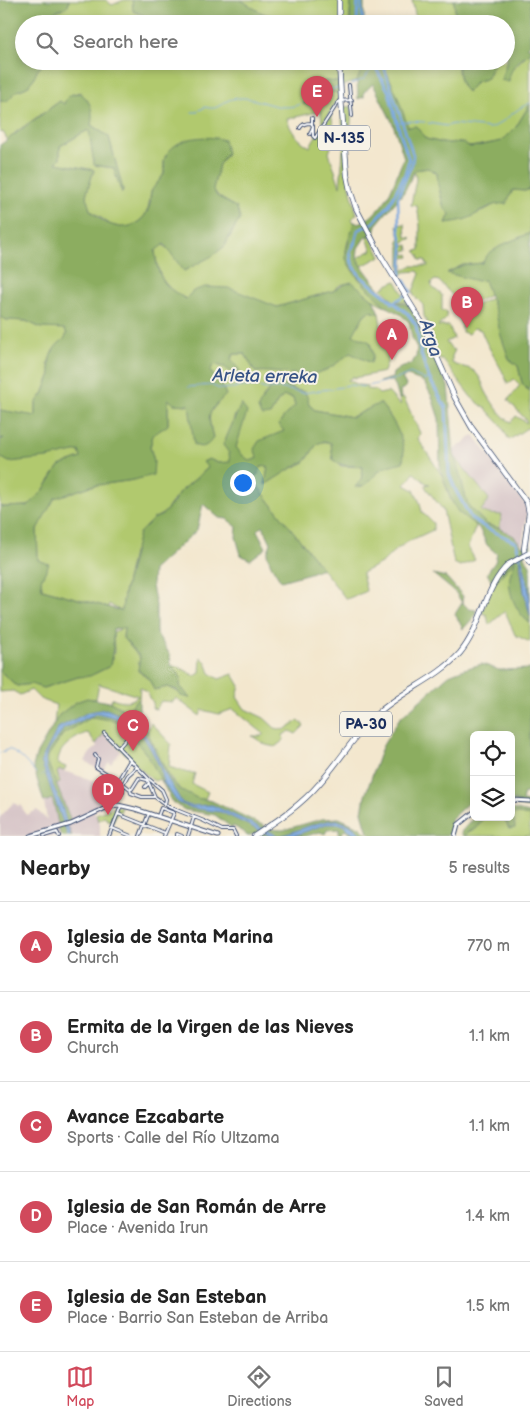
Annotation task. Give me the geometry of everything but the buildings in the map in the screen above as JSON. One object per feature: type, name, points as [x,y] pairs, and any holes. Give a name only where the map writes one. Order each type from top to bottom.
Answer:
[{"type":"highway","points":[[338,15],[339,0]]},
{"type":"highway","name":"N-135","points":[[340,70],[350,190],[362,220],[388,268],[421,321],[456,398],[472,428],[530,505],[530,514]]},
{"type":"highway","points":[[529,561],[524,549],[526,528],[530,514]]},
{"type":"highway","points":[[526,528],[530,521]]},
{"type":"highway","name":"PA-30","points":[[255,835],[274,824],[314,790],[354,738],[379,712],[435,675],[456,657],[476,628],[495,581],[509,564],[529,552]]},
{"type":"street","points":[[349,85],[352,100],[352,116]]},
{"type":"street","points":[[315,138],[342,101],[352,100]]},
{"type":"street","points":[[312,118],[312,136],[315,138]]},
{"type":"street","points":[[300,128],[306,124],[312,125]]},
{"type":"street","points":[[310,134],[312,125]]},
{"type":"street","points":[[310,138],[315,138]]},
{"type":"street","points":[[104,733],[148,780],[155,797],[165,804],[222,830],[233,830],[236,836]]},
{"type":"street","points":[[118,747],[129,736]]},
{"type":"street","points":[[95,754],[98,759],[96,767],[130,789],[131,793],[142,797],[155,797]]},
{"type":"street","points":[[119,796],[116,795],[115,791],[117,782],[130,760]]},
{"type":"street","points":[[116,805],[130,772],[137,767]]},
{"type":"street","points":[[130,789],[141,778],[155,782],[165,795],[165,804]]},
{"type":"street","points":[[145,787],[149,783]]},
{"type":"street","points":[[515,800],[530,801]]},
{"type":"street","points":[[109,836],[122,805]]},
{"type":"street","points":[[31,836],[71,824],[108,807],[122,805],[190,827],[208,835],[218,836]]},
{"type":"street","points":[[118,814],[164,835],[164,818],[167,810]]},
{"type":"street","points":[[164,818],[167,810]]},
{"type":"street","points":[[164,818],[167,810]]},
{"type":"street","points":[[140,836],[149,813]]},
{"type":"street","points":[[455,836],[458,825],[470,815]]},
{"type":"street","points":[[188,836],[194,817]]},
{"type":"street","points":[[112,828],[130,836]]},
{"type":"street","points":[[44,836],[57,832],[59,836]]},
{"type":"street","points":[[177,836],[177,834],[182,836]]},
{"type":"shaded area","points":[[474,435],[526,506],[527,514],[522,546],[514,536],[499,528],[502,515],[481,512],[489,499],[451,452]]},
{"type":"shaded area","points":[[104,733],[121,751],[111,764],[109,762],[104,769],[104,772],[115,781],[85,761],[97,747],[96,744]]},
{"type":"shaded area","points":[[60,770],[95,781],[94,787],[113,791],[113,803],[94,811],[100,824],[100,836],[72,836],[67,825],[59,828],[61,836],[0,836],[0,817],[14,802],[18,806],[20,805],[27,815],[37,810],[47,820],[44,802],[51,798],[58,824],[71,821],[56,785],[60,783],[57,772]]},
{"type":"green space","points":[[0,0],[69,0],[68,6],[54,12],[55,15],[15,15],[15,70],[38,70],[27,87],[17,91],[7,101],[0,101]]},
{"type":"green space","points":[[69,0],[106,0],[112,5],[124,0],[132,0],[139,13],[143,15],[55,15],[53,11],[68,6]]},
{"type":"green space","points":[[132,0],[241,0],[265,15],[143,15],[133,11]]},
{"type":"green space","points":[[241,0],[351,0],[350,15],[270,15],[248,6]]},
{"type":"green space","points":[[351,0],[364,0],[364,15],[350,15]]},
{"type":"green space","points":[[412,0],[454,0],[455,15],[415,15]]},
{"type":"green space","points":[[454,0],[530,0],[530,44],[527,47],[530,47],[530,53],[515,65],[515,15],[455,15]]},
{"type":"green space","points":[[530,53],[530,104],[516,127],[502,141],[470,147],[464,143],[443,143],[426,139],[408,127],[386,70],[458,70],[460,81],[467,91],[477,81],[486,79],[490,70],[504,70],[501,79],[511,70],[515,70],[515,66]]},
{"type":"green space","points":[[38,70],[362,70],[357,81],[341,86],[339,101],[322,124],[321,111],[287,119],[296,135],[310,147],[331,114],[334,129],[329,153],[340,186],[344,141],[341,108],[351,106],[347,161],[350,188],[357,214],[352,219],[355,224],[347,246],[347,260],[355,274],[385,306],[375,301],[352,282],[340,285],[333,291],[277,307],[193,291],[186,299],[178,294],[167,285],[160,275],[155,251],[162,244],[173,254],[184,271],[225,246],[233,231],[229,203],[219,197],[213,189],[219,164],[227,153],[164,159],[164,174],[151,192],[148,209],[144,217],[130,227],[123,228],[111,225],[90,210],[86,195],[94,170],[56,163],[60,158],[60,146],[90,129],[98,166],[115,168],[120,189],[123,190],[109,137],[91,125],[80,92],[70,95],[64,105],[60,101],[16,132],[8,141],[3,132],[0,133],[0,101],[7,101],[17,91],[27,87]],"holes":[[[326,81],[340,82],[315,96],[308,104],[303,104],[313,87]]]},
{"type":"green space","points":[[361,70],[386,70],[408,127],[416,126],[426,139],[443,143],[464,143],[470,147],[502,141],[516,127],[530,104],[530,189],[525,191],[513,190],[506,204],[496,204],[474,216],[446,223],[450,214],[444,208],[437,173],[428,168],[415,170],[404,192],[376,225],[374,235],[366,236],[358,248],[357,259],[389,298],[398,303],[406,304],[411,308],[448,386],[454,453],[468,505],[487,525],[499,528],[514,536],[522,546],[530,545],[530,552],[523,555],[530,565],[530,601],[521,557],[520,567],[530,623],[517,608],[510,589],[510,576],[515,560],[493,585],[487,573],[495,562],[497,554],[487,545],[479,528],[458,512],[451,500],[440,469],[439,419],[432,397],[424,382],[408,376],[402,378],[406,385],[405,388],[400,390],[401,398],[399,399],[392,381],[379,382],[392,378],[393,373],[411,364],[416,357],[417,348],[412,338],[409,322],[400,314],[385,306],[355,274],[346,259],[346,251],[354,222],[368,219],[381,206],[387,198],[404,158],[393,124],[373,84],[364,92],[364,97],[358,99],[357,81]]},
{"type":"green space","points":[[459,70],[490,70],[486,79],[477,81],[467,92],[464,89]]},
{"type":"green space","points":[[504,70],[512,70],[509,82],[501,80]]},
{"type":"green space","points":[[326,81],[340,82],[340,93],[322,93],[315,97],[308,105],[303,104],[313,87]]},
{"type":"green space","points":[[80,93],[87,99],[91,107],[91,125],[109,137],[123,190],[122,193],[114,168],[94,165],[89,130],[60,146],[60,158],[56,163],[94,170],[86,195],[90,210],[103,221],[118,227],[134,224],[147,213],[151,192],[164,173],[165,157],[176,145],[183,141],[200,137],[224,140],[227,153],[219,164],[213,189],[217,196],[237,208],[240,219],[225,246],[212,256],[184,271],[164,244],[155,251],[160,275],[172,290],[186,299],[193,291],[205,287],[229,288],[277,307],[333,291],[352,282],[373,299],[379,313],[369,311],[364,315],[353,335],[370,342],[373,355],[371,363],[350,353],[324,371],[307,374],[255,372],[245,354],[234,354],[231,359],[240,371],[234,374],[224,367],[214,364],[210,371],[222,386],[226,395],[210,414],[213,438],[209,443],[203,447],[194,445],[189,405],[174,404],[168,399],[168,425],[153,435],[150,447],[154,461],[153,475],[134,480],[91,486],[55,498],[37,529],[38,560],[49,564],[41,580],[42,589],[122,611],[124,593],[139,533],[153,519],[162,515],[180,492],[208,468],[203,462],[209,459],[218,463],[230,462],[229,453],[223,445],[241,404],[247,412],[236,447],[250,461],[258,458],[254,449],[259,441],[284,431],[279,425],[284,416],[295,406],[293,398],[284,396],[278,401],[270,415],[261,416],[258,408],[260,404],[269,391],[279,383],[305,392],[309,405],[315,410],[352,417],[380,403],[390,416],[401,438],[404,454],[403,462],[381,469],[363,486],[355,487],[361,480],[363,467],[337,463],[333,460],[331,443],[324,441],[317,444],[305,462],[295,466],[265,485],[268,466],[261,467],[259,473],[252,479],[322,568],[281,581],[271,565],[267,554],[271,543],[263,526],[257,530],[266,548],[250,560],[241,555],[236,537],[237,527],[227,519],[219,518],[203,504],[197,530],[153,570],[152,586],[156,605],[156,632],[170,655],[171,665],[181,678],[180,686],[190,698],[181,696],[177,690],[168,687],[154,690],[149,679],[138,670],[140,657],[123,638],[124,628],[113,629],[113,649],[110,666],[90,676],[78,677],[43,688],[31,684],[17,686],[0,671],[0,505],[3,507],[28,506],[43,491],[59,466],[81,458],[79,451],[47,458],[9,462],[0,457],[0,440],[4,438],[0,439],[0,410],[36,416],[36,403],[43,394],[51,374],[49,361],[51,354],[67,334],[64,329],[41,328],[26,321],[7,320],[0,317],[0,145],[60,101],[64,104],[70,95]]},
{"type":"green space","points":[[429,168],[437,173],[444,208],[450,214],[446,223],[464,219],[482,211],[498,202],[513,190],[525,191],[530,189],[530,233],[498,249],[482,263],[463,265],[448,272],[484,280],[490,295],[473,303],[461,302],[439,281],[435,280],[431,283],[432,287],[442,295],[442,311],[446,311],[447,314],[445,320],[438,326],[449,326],[454,338],[446,342],[451,349],[455,350],[452,356],[452,363],[475,371],[500,413],[508,420],[511,422],[516,416],[527,423],[508,400],[520,385],[514,379],[508,384],[481,330],[474,328],[468,334],[462,332],[462,325],[457,313],[458,306],[462,312],[491,298],[518,366],[522,383],[530,393],[530,429],[527,428],[509,440],[501,425],[471,397],[443,360],[440,360],[427,336],[432,333],[424,316],[423,305],[414,296],[413,291],[420,274],[418,271],[405,272],[402,275],[400,272],[400,247],[398,240],[400,238],[397,225],[405,224],[406,237],[412,238],[402,243],[404,246],[408,245],[409,250],[404,251],[405,255],[409,254],[410,257],[403,258],[403,271],[411,266],[428,266],[425,260],[420,260],[419,255],[415,251],[420,250],[420,225],[417,206],[411,205],[416,179],[414,170]]},
{"type":"green space","points":[[368,233],[381,256],[362,266],[357,258],[372,250],[366,236]]},
{"type":"green space","points":[[530,233],[530,393],[522,383],[518,366],[509,359],[484,280],[477,281],[447,273],[463,265],[482,263],[489,253],[504,244]]},
{"type":"green space","points":[[396,281],[411,308],[405,302],[394,301],[382,289]]},
{"type":"green space","points":[[369,311],[379,313],[384,344],[389,357],[384,372],[354,378],[354,376],[348,380],[359,385],[369,386],[366,389],[375,390],[379,394],[388,392],[399,404],[401,404],[399,399],[404,398],[420,433],[418,439],[443,477],[451,501],[476,526],[468,547],[475,560],[460,566],[454,563],[443,510],[426,488],[425,485],[430,484],[414,473],[405,485],[414,490],[422,512],[433,523],[433,530],[407,542],[383,562],[362,573],[365,592],[346,599],[252,479],[259,473],[261,467],[268,466],[265,484],[268,483],[300,465],[308,459],[317,444],[325,442],[331,443],[333,460],[341,466],[364,467],[361,480],[380,470],[404,453],[400,439],[392,421],[380,404],[352,417],[315,410],[309,405],[305,392],[279,384],[270,389],[263,397],[270,415],[278,401],[284,396],[293,398],[295,406],[284,416],[284,431],[272,437],[258,458],[250,462],[236,448],[238,438],[235,415],[230,438],[231,463],[218,463],[209,459],[203,462],[209,467],[180,492],[164,513],[153,519],[133,553],[124,593],[122,612],[109,604],[108,607],[42,589],[41,580],[48,564],[38,560],[37,529],[54,498],[91,486],[134,480],[154,461],[150,447],[153,435],[168,424],[168,398],[174,404],[189,405],[213,438],[210,414],[226,395],[222,386],[210,371],[214,364],[224,367],[234,354],[245,354],[255,372],[270,371],[311,374],[352,335],[364,315]]},
{"type":"green space","points":[[0,317],[7,320],[26,321],[41,328],[63,327],[67,334],[53,351],[48,363],[51,374],[43,394],[36,403],[36,418],[0,410]]},
{"type":"green space","points":[[80,451],[81,458],[59,466],[42,492],[28,506],[3,507],[0,505],[0,457],[10,462]]},
{"type":"green space","points":[[451,452],[489,499],[481,511],[502,515],[499,528],[483,522],[475,516],[462,489]]},
{"type":"green space","points":[[516,559],[510,576],[524,618],[530,623],[530,642],[515,635],[505,611],[489,625],[487,615],[482,613],[495,581]]},
{"type":"green space","points":[[433,574],[446,577],[463,596],[462,602],[469,609],[476,610],[475,616],[463,629],[455,614],[462,603],[456,593]]},
{"type":"green space","points":[[124,628],[123,638],[140,658],[138,671],[149,679],[154,690],[168,687],[190,698],[180,686],[181,678],[171,665],[195,676],[200,673],[201,657],[206,662],[210,673],[219,679],[233,674],[240,686],[237,697],[245,709],[264,718],[275,728],[284,730],[299,720],[304,726],[296,734],[290,731],[283,735],[284,740],[275,747],[266,745],[252,736],[264,734],[233,709],[219,714],[202,710],[200,716],[176,698],[173,702],[161,701],[156,709],[152,708],[153,702],[149,698],[148,693],[140,687],[139,700],[135,701],[128,712],[110,702],[112,698],[126,701],[138,696],[99,684],[96,699],[77,702],[67,709],[54,724],[56,705],[40,699],[31,690],[20,695],[13,691],[0,692],[0,671],[17,686],[31,684],[43,688],[96,673],[110,666],[114,652],[113,632]]},
{"type":"green space","points":[[482,664],[499,670],[530,669],[530,793],[524,793],[522,801],[530,802],[530,808],[515,806],[515,802],[521,802],[515,801],[515,731],[470,731],[470,801],[451,819],[452,833],[445,836],[372,836],[368,833],[362,812],[365,796],[382,747],[399,719],[449,675]]},
{"type":"green space","points":[[87,698],[110,702],[128,712],[135,701],[139,700],[139,719],[147,731],[170,779],[178,788],[197,798],[212,801],[271,829],[283,830],[322,819],[339,818],[361,828],[369,836],[353,836],[345,830],[339,836],[339,829],[327,830],[325,834],[320,832],[306,836],[255,836],[254,834],[247,836],[244,832],[233,826],[232,828],[215,815],[185,810],[173,803],[148,756],[118,721],[92,717],[63,734],[48,756],[49,766],[71,821],[67,824],[72,836],[61,836],[52,799],[44,802],[33,766],[37,753],[59,715],[76,702]]},
{"type":"green space","points":[[92,717],[104,717],[119,723],[148,756],[160,779],[155,781],[151,779],[104,733],[96,744],[89,734],[86,733],[71,741],[60,753],[58,764],[66,767],[64,771],[60,770],[57,772],[60,783],[56,785],[47,762],[48,755],[63,734]]},
{"type":"green space","points":[[151,723],[171,744],[169,767],[188,773],[195,773],[192,784],[208,792],[205,799],[194,798],[185,793],[168,774],[147,731]]},
{"type":"green space","points":[[117,806],[122,807],[112,823],[104,817],[98,821],[96,814]]},
{"type":"green space","points":[[515,810],[530,813],[530,816],[515,813]]},
{"type":"green space","points":[[515,813],[530,816],[530,836],[466,836],[467,832],[475,829],[481,821],[506,821],[509,829],[514,828]]},
{"type":"green space","points":[[481,821],[475,829],[467,832],[466,836],[463,836],[461,832],[470,822]]},
{"type":"green space","points":[[506,821],[514,821],[515,828],[509,829]]},
{"type":"water","points":[[520,554],[528,584],[530,615],[524,591]]},
{"type":"water","points":[[106,709],[129,719],[141,729],[182,803],[191,806],[212,805],[279,836],[271,836],[221,812],[192,808],[178,803],[163,782],[158,763],[138,730],[124,721],[97,713],[63,729],[46,755],[46,768],[63,810],[70,833],[70,836],[68,836],[41,761],[58,728],[89,712]]},
{"type":"water","points":[[337,820],[350,825],[364,836],[355,836],[341,824],[326,824],[293,836],[280,836],[315,824]]},
{"type":"waterway","name":"Arga","points":[[357,15],[358,0]]},
{"type":"waterway","points":[[361,0],[362,15]]},
{"type":"waterway","name":"Arga","points":[[371,70],[377,70]]},
{"type":"waterway","name":"Arga","points":[[377,70],[389,92],[409,160],[405,174],[389,205],[373,223],[358,230],[356,240],[350,252],[352,263],[360,276],[407,313],[416,325],[421,354],[429,378],[446,408],[449,474],[456,491],[471,518],[486,528],[516,542],[520,557]]},
{"type":"waterway","name":"Arga","points":[[385,70],[413,155],[412,164],[398,197],[399,228],[403,249],[401,275]]},
{"type":"waterway","points":[[351,84],[364,79],[370,71]]},
{"type":"waterway","points":[[303,102],[315,93],[338,88]]},
{"type":"waterway","points":[[192,112],[205,107],[216,108],[229,100],[237,98],[251,99],[286,107],[300,104]]},
{"type":"waterway","points":[[428,123],[491,128],[530,103]]},
{"type":"waterway","points":[[397,123],[410,121],[425,122]]},
{"type":"waterway","points":[[392,303],[411,292],[404,280]]},
{"type":"waterway","name":"Arleta erreka","points":[[397,379],[410,373],[425,380],[429,378]]},
{"type":"waterway","name":"Arleta erreka","points":[[344,386],[365,387],[395,379]]},
{"type":"waterway","name":"Arleta erreka","points":[[188,387],[211,385],[220,389],[254,386],[267,389],[280,388],[303,393],[342,387]]},
{"type":"waterway","points":[[0,753],[9,749],[22,758],[36,773]]},
{"type":"place","name":"Iglesia de San Esteban","points":[[317,117]]},
{"type":"place","name":"Ermita de la Virgen de las Nieves","points":[[467,328]]},
{"type":"place","name":"Iglesia de Santa Marina","points":[[392,360]]},
{"type":"place","name":"Avance Ezcabarte","points":[[133,751]]},
{"type":"place","name":"Iglesia de San Román de Arre","points":[[108,815]]}]
